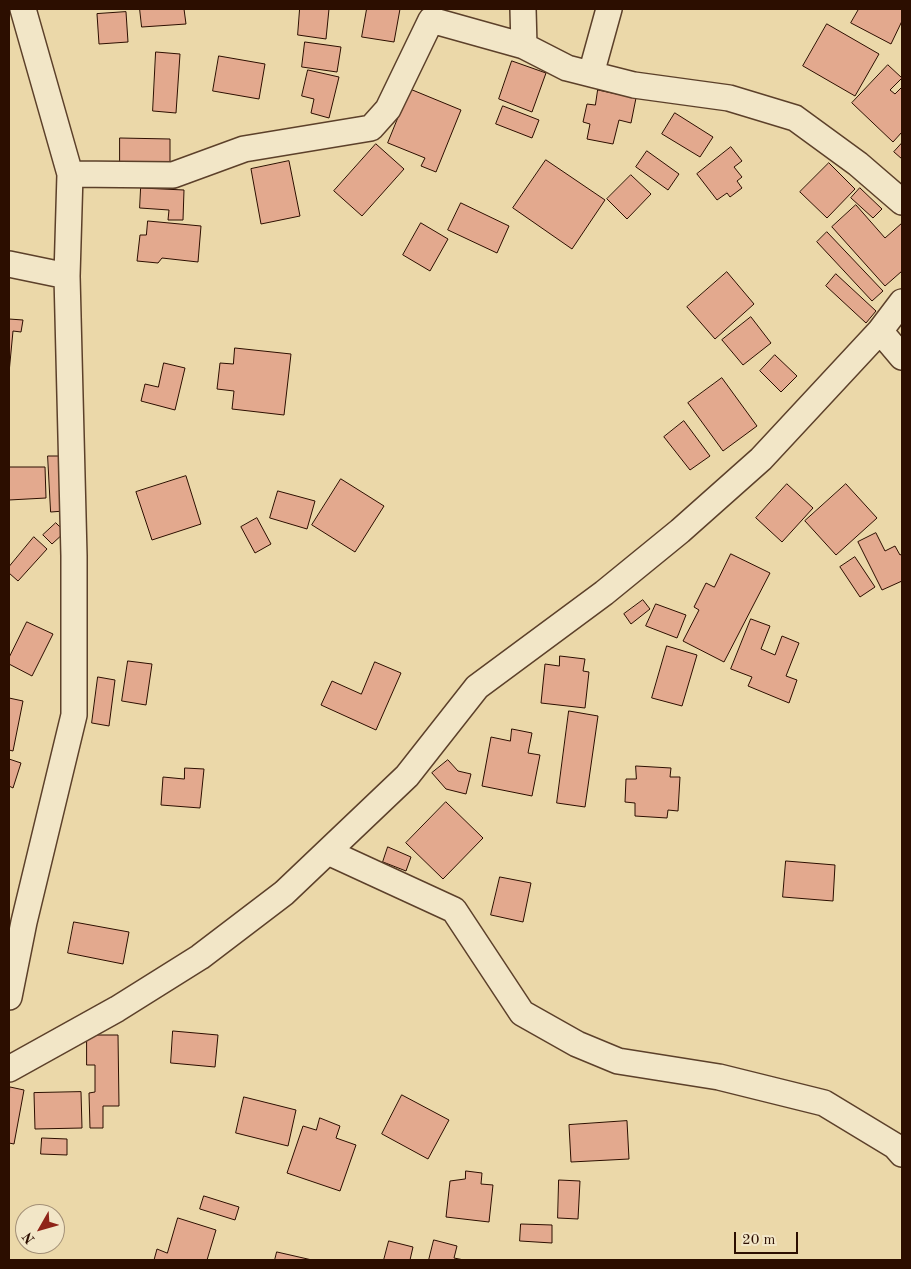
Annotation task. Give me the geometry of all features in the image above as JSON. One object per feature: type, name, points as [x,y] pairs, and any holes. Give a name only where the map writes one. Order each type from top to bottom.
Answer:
[{"type":"street","points":[[9,997],[24,922],[74,715],[73,547],[67,276],[70,174],[23,9]]},
{"type":"street","points":[[523,9],[524,46]]},
{"type":"street","points":[[591,74],[609,9]]},
{"type":"street","points":[[70,174],[173,175],[244,149],[371,128],[388,109],[431,20],[524,46],[567,68],[634,85],[729,98],[795,118],[858,164],[902,202]]},
{"type":"street","points":[[9,264],[67,276]]},
{"type":"street","points":[[9,1069],[109,1014],[200,958],[284,893],[407,776],[477,687],[604,593],[680,531],[761,459],[880,331],[902,302]]},
{"type":"street","points":[[880,331],[902,357]]},
{"type":"street","points":[[328,852],[454,910],[522,1013],[577,1044],[618,1060],[719,1077],[824,1103],[894,1146],[902,1154]]},
{"type":"building","points":[[140,9],[184,9],[186,24],[142,27]]},
{"type":"building","points":[[300,9],[329,9],[326,39],[298,35]]},
{"type":"building","points":[[367,9],[400,9],[394,42],[362,37]]},
{"type":"building","points":[[859,9],[902,9],[902,21],[891,44],[851,23]]},
{"type":"building","points":[[126,12],[128,42],[99,44],[97,14]]},
{"type":"building","points":[[827,24],[879,54],[855,96],[803,66]]},
{"type":"building","points":[[305,42],[341,47],[337,72],[302,67]]},
{"type":"building","points":[[156,52],[180,54],[176,113],[153,111]]},
{"type":"building","points":[[219,56],[265,64],[259,99],[213,91]]},
{"type":"building","points":[[512,61],[546,73],[532,112],[499,99]]},
{"type":"building","points":[[888,65],[902,78],[890,90],[895,94],[902,87],[902,132],[893,142],[852,103]]},
{"type":"building","points":[[308,70],[339,77],[329,118],[311,113],[314,99],[302,96]]},
{"type":"building","points":[[410,89],[461,110],[436,172],[421,166],[425,158],[388,143]]},
{"type":"building","points":[[598,90],[636,98],[631,123],[619,120],[613,144],[587,139],[590,124],[583,122],[587,104],[595,105]]},
{"type":"building","points":[[503,106],[539,120],[532,138],[496,124]]},
{"type":"building","points":[[675,113],[713,137],[700,157],[662,134]]},
{"type":"building","points":[[120,138],[170,139],[170,164],[120,163]]},
{"type":"building","points":[[902,143],[902,159],[894,152]]},
{"type":"building","points":[[376,144],[404,169],[362,216],[334,191]]},
{"type":"building","points":[[731,147],[742,161],[734,167],[742,177],[737,181],[742,188],[730,197],[727,193],[717,200],[697,174]]},
{"type":"building","points":[[647,151],[679,174],[668,190],[636,167]]},
{"type":"building","points":[[546,160],[605,200],[572,249],[513,208]]},
{"type":"building","points":[[289,161],[300,216],[261,224],[251,169]]},
{"type":"building","points":[[829,163],[855,189],[827,218],[800,192]]},
{"type":"building","points":[[631,175],[651,194],[627,219],[607,199]]},
{"type":"building","points":[[141,188],[184,190],[183,220],[168,220],[169,210],[140,208]]},
{"type":"building","points":[[860,188],[882,209],[873,218],[851,198]]},
{"type":"building","points":[[461,203],[509,226],[497,253],[448,230]]},
{"type":"building","points":[[856,205],[885,238],[902,223],[902,271],[885,286],[832,227]]},
{"type":"building","points":[[148,221],[201,226],[198,262],[162,258],[158,263],[137,261],[140,235],[146,235]]},
{"type":"building","points":[[421,223],[448,239],[430,271],[403,255]]},
{"type":"building","points":[[827,232],[883,291],[872,301],[817,242]]},
{"type":"building","points":[[727,272],[754,304],[715,339],[687,307]]},
{"type":"building","points":[[836,274],[876,311],[866,323],[826,286]]},
{"type":"building","points":[[751,317],[771,343],[743,365],[722,340]]},
{"type":"building","points":[[9,319],[23,320],[21,332],[13,331],[9,373]]},
{"type":"building","points":[[235,348],[291,354],[284,415],[232,409],[234,391],[217,389],[220,363],[233,364]]},
{"type":"building","points":[[775,355],[797,376],[781,392],[760,371]]},
{"type":"building","points":[[164,363],[185,368],[175,410],[141,401],[145,384],[158,387]]},
{"type":"building","points":[[722,378],[757,426],[723,451],[688,403]]},
{"type":"building","points":[[684,421],[710,456],[690,470],[664,437]]},
{"type":"building","points":[[48,456],[61,456],[64,511],[51,512]]},
{"type":"building","points":[[9,467],[45,467],[46,498],[9,500]]},
{"type":"building","points":[[186,476],[201,524],[152,540],[136,492]]},
{"type":"building","points":[[341,479],[384,506],[355,552],[312,525]]},
{"type":"building","points":[[787,484],[813,508],[782,542],[756,518]]},
{"type":"building","points":[[846,484],[877,518],[836,555],[805,521]]},
{"type":"building","points":[[278,491],[315,501],[307,529],[270,518]]},
{"type":"building","points":[[257,518],[271,544],[255,553],[241,527]]},
{"type":"building","points":[[56,523],[65,532],[52,544],[43,535]]},
{"type":"building","points":[[876,533],[885,551],[895,546],[900,555],[902,554],[902,581],[882,590],[858,542]]},
{"type":"building","points":[[34,537],[47,549],[18,581],[9,573],[9,567]]},
{"type":"building","points":[[731,554],[770,573],[724,662],[683,641],[699,610],[694,607],[706,583],[714,587]]},
{"type":"building","points":[[855,557],[875,587],[860,597],[840,567]]},
{"type":"building","points":[[643,600],[650,609],[631,624],[624,614]]},
{"type":"building","points":[[656,604],[686,615],[677,638],[646,626]]},
{"type":"building","points":[[751,619],[770,626],[761,649],[775,655],[782,636],[799,643],[786,676],[797,680],[789,703],[748,686],[752,677],[731,669]]},
{"type":"building","points":[[27,622],[53,634],[32,676],[9,664],[9,658]]},
{"type":"building","points":[[667,646],[697,655],[682,706],[652,698]]},
{"type":"building","points":[[560,656],[585,659],[583,671],[589,672],[585,708],[541,703],[545,664],[559,666]]},
{"type":"building","points":[[128,661],[152,664],[146,705],[122,701]]},
{"type":"building","points":[[375,662],[401,673],[376,730],[321,705],[332,681],[361,694]]},
{"type":"building","points":[[98,677],[115,680],[109,726],[92,723]]},
{"type":"building","points":[[9,698],[23,701],[13,751],[9,750]]},
{"type":"building","points":[[569,711],[598,716],[585,807],[557,803]]},
{"type":"building","points":[[512,729],[532,733],[528,753],[540,755],[532,796],[482,786],[491,737],[510,741]]},
{"type":"building","points":[[9,759],[21,763],[13,788],[9,786]]},
{"type":"building","points":[[448,760],[458,771],[471,774],[466,794],[446,789],[432,773]]},
{"type":"building","points":[[636,766],[671,768],[670,777],[680,777],[678,811],[668,810],[667,818],[635,816],[635,803],[625,802],[626,779],[636,779]]},
{"type":"building","points":[[185,768],[204,769],[200,808],[161,805],[163,777],[184,779]]},
{"type":"building","points":[[446,802],[483,838],[443,879],[406,843]]},
{"type":"building","points":[[388,847],[411,857],[406,871],[383,862]]},
{"type":"building","points":[[786,861],[835,865],[833,901],[783,897]]},
{"type":"building","points":[[500,877],[531,883],[523,922],[491,915]]},
{"type":"building","points":[[74,922],[129,932],[123,964],[68,953]]},
{"type":"building","points":[[173,1031],[218,1035],[215,1067],[171,1063]]},
{"type":"building","points":[[87,1035],[118,1035],[119,1106],[103,1106],[103,1128],[90,1128],[89,1093],[95,1092],[95,1065],[87,1065]]},
{"type":"building","points":[[10,1087],[24,1090],[14,1144],[9,1143]]},
{"type":"building","points":[[81,1092],[82,1128],[35,1129],[34,1093]]},
{"type":"building","points":[[402,1095],[449,1120],[428,1159],[382,1134]]},
{"type":"building","points":[[244,1097],[296,1110],[288,1146],[236,1133]]},
{"type":"building","points":[[320,1118],[340,1126],[336,1138],[356,1145],[340,1191],[287,1173],[303,1126],[316,1130]]},
{"type":"building","points":[[627,1121],[629,1159],[571,1162],[569,1125]]},
{"type":"building","points":[[42,1138],[67,1139],[67,1155],[41,1154]]},
{"type":"building","points":[[466,1171],[482,1173],[481,1184],[493,1185],[489,1222],[446,1217],[450,1181],[465,1179]]},
{"type":"building","points":[[559,1180],[580,1181],[578,1219],[558,1218]]},
{"type":"building","points":[[204,1196],[239,1207],[235,1220],[200,1209]]},
{"type":"building","points":[[178,1218],[216,1230],[207,1260],[154,1260],[157,1249],[167,1253]]},
{"type":"building","points":[[521,1224],[552,1225],[552,1243],[520,1241]]},
{"type":"building","points":[[434,1240],[457,1246],[454,1258],[464,1260],[429,1260]]},
{"type":"building","points":[[389,1241],[413,1247],[410,1260],[384,1260]]},
{"type":"building","points":[[277,1252],[312,1260],[275,1260]]}]
